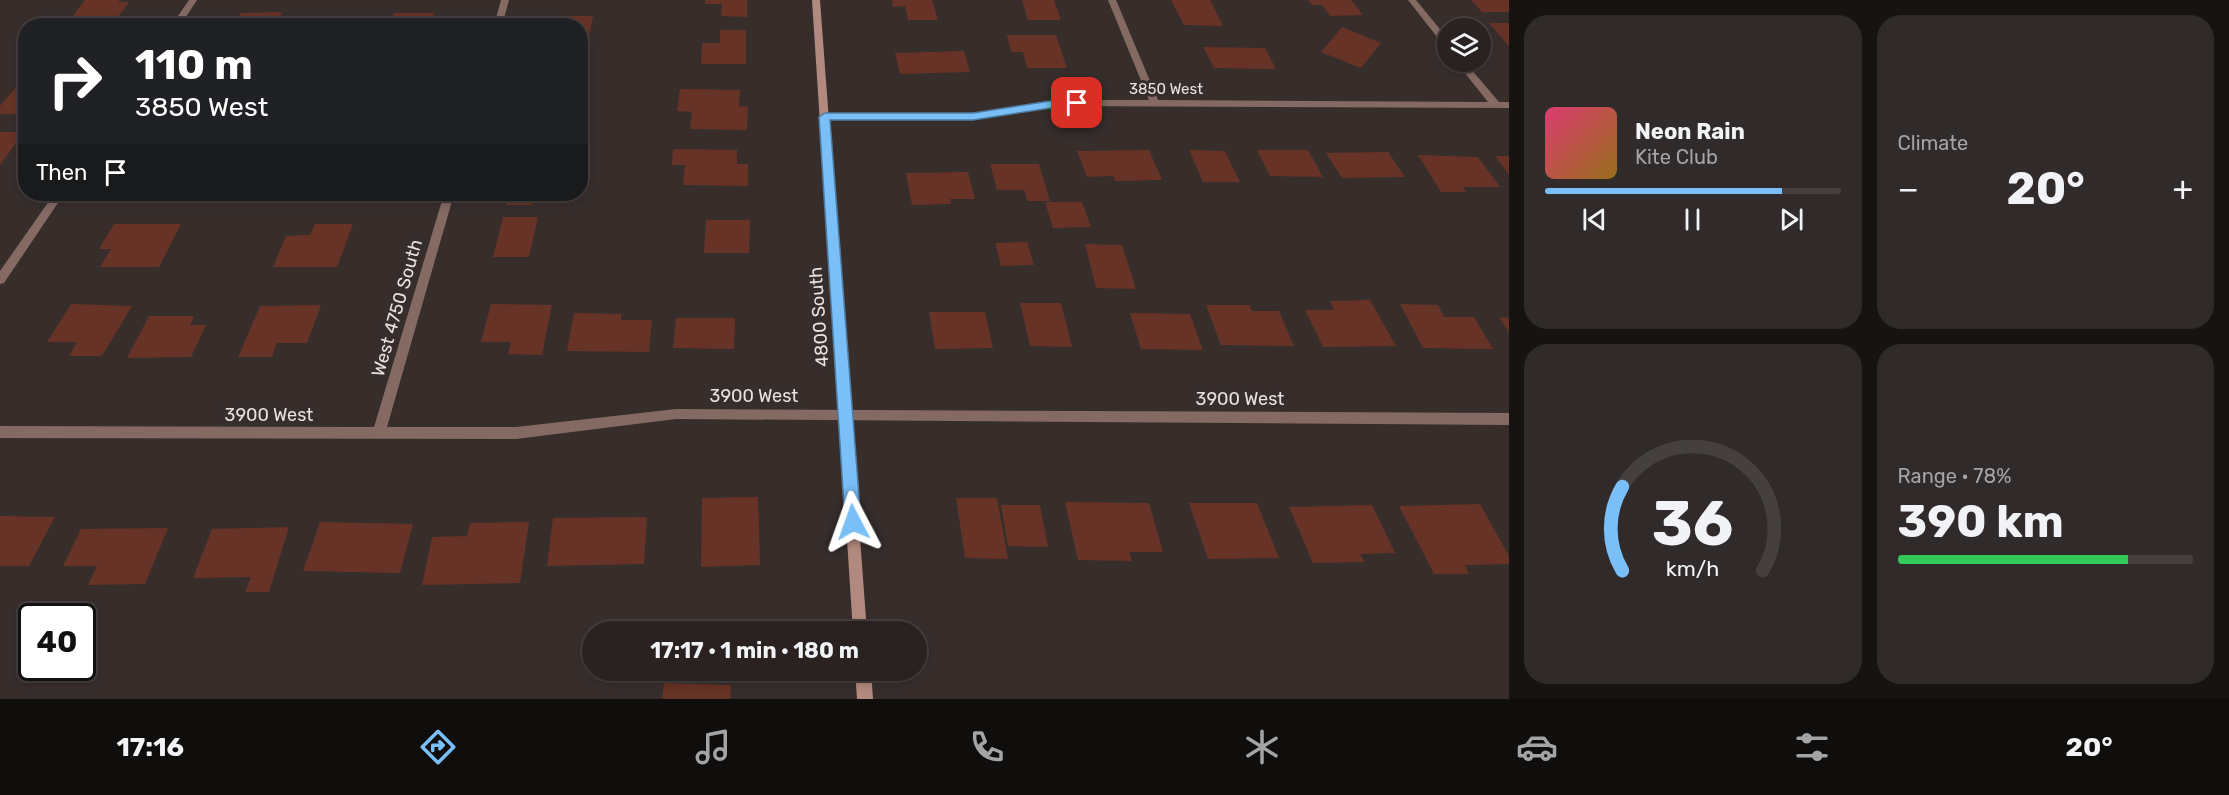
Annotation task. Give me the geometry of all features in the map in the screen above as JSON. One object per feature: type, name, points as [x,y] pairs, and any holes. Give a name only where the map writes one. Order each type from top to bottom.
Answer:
[{"type":"street","points":[[180,18],[192,0]]},
{"type":"street","points":[[500,18],[505,0]]},
{"type":"street","name":"4800 South","points":[[816,0],[859,621]]},
{"type":"street","points":[[1112,0],[1155,104]]},
{"type":"street","points":[[1412,0],[1437,31]]},
{"type":"street","points":[[1469,72],[1496,105]]},
{"type":"street","name":"3850 West","points":[[825,117],[973,116],[1057,103],[1509,105]]},
{"type":"street","points":[[0,280],[54,201]]},
{"type":"street","name":"West 4750 South","points":[[379,433],[447,201]]},
{"type":"street","name":"3900 West","points":[[0,432],[516,434],[676,414],[1509,419]]},
{"type":"street","points":[[864,681],[865,699]]},
{"type":"building","points":[[85,0],[129,2],[118,17],[71,18]]},
{"type":"building","points":[[705,0],[747,0],[747,17],[721,16],[722,4],[705,4]]},
{"type":"building","points":[[892,0],[932,0],[938,20],[908,20],[905,6],[893,7]]},
{"type":"building","points":[[1022,0],[1054,0],[1061,20],[1028,20]]},
{"type":"building","points":[[1171,0],[1210,0],[1223,26],[1184,25]]},
{"type":"building","points":[[1308,0],[1351,0],[1363,15],[1330,16],[1322,5],[1312,5]]},
{"type":"building","points":[[1471,0],[1509,0],[1509,12],[1482,12]]},
{"type":"building","points":[[282,12],[279,18],[238,18],[241,13]]},
{"type":"building","points":[[394,13],[434,13],[432,18],[392,18]]},
{"type":"building","points":[[561,16],[593,16],[588,41],[588,18],[561,18]]},
{"type":"building","points":[[1491,23],[1509,23],[1509,46],[1491,25]]},
{"type":"building","points":[[1342,27],[1381,43],[1361,68],[1321,52]]},
{"type":"building","points":[[720,30],[746,30],[746,64],[701,64],[702,43],[720,43]]},
{"type":"building","points":[[1007,35],[1056,35],[1067,68],[1027,68],[1023,52],[1011,52]]},
{"type":"building","points":[[1203,47],[1265,48],[1276,69],[1214,68]]},
{"type":"building","points":[[964,51],[970,72],[900,74],[895,53]]},
{"type":"building","points":[[18,84],[18,114],[0,114],[0,106]]},
{"type":"building","points":[[680,89],[740,90],[739,106],[748,107],[747,130],[690,129],[692,112],[677,111]]},
{"type":"building","points":[[0,132],[18,132],[18,140],[0,165]]},
{"type":"building","points":[[673,149],[737,150],[737,164],[748,164],[748,186],[683,185],[685,165],[672,165]]},
{"type":"building","points":[[1149,150],[1162,180],[1115,181],[1113,176],[1087,177],[1077,151]]},
{"type":"building","points":[[1189,150],[1225,151],[1240,182],[1203,182]]},
{"type":"building","points":[[1257,150],[1308,150],[1323,177],[1270,176]]},
{"type":"building","points":[[1388,152],[1405,177],[1342,178],[1326,153]]},
{"type":"building","points":[[1418,155],[1478,157],[1500,187],[1463,187],[1466,192],[1441,192]]},
{"type":"building","points":[[1495,156],[1509,156],[1509,175]]},
{"type":"building","points":[[990,164],[1039,164],[1050,201],[1027,201],[1024,190],[997,190]]},
{"type":"building","points":[[968,172],[975,199],[950,199],[951,204],[912,205],[906,173]]},
{"type":"building","points":[[507,201],[533,201],[532,205],[506,205]]},
{"type":"building","points":[[1045,202],[1082,202],[1091,227],[1053,228]]},
{"type":"building","points":[[503,217],[538,217],[529,257],[493,257]]},
{"type":"building","points":[[706,220],[750,220],[749,253],[704,253]]},
{"type":"building","points":[[114,224],[181,224],[159,267],[100,267],[111,249],[99,249]]},
{"type":"building","points":[[315,224],[353,224],[337,267],[273,267],[286,236],[310,235]]},
{"type":"building","points":[[1027,242],[1034,265],[1001,266],[995,243]]},
{"type":"building","points":[[1085,244],[1122,245],[1136,289],[1096,288]]},
{"type":"building","points":[[1370,300],[1396,346],[1323,347],[1305,310],[1334,310],[1330,301]]},
{"type":"building","points":[[1020,303],[1061,303],[1072,347],[1030,346]]},
{"type":"building","points":[[71,304],[132,306],[102,356],[69,356],[77,342],[47,342]]},
{"type":"building","points":[[491,304],[552,305],[542,355],[508,354],[511,342],[481,342]]},
{"type":"building","points":[[1400,304],[1438,305],[1444,317],[1474,317],[1493,349],[1423,348]]},
{"type":"building","points":[[321,305],[307,343],[277,343],[272,357],[238,357],[260,306]]},
{"type":"building","points":[[1206,305],[1249,305],[1252,311],[1279,311],[1294,346],[1221,345]]},
{"type":"building","points":[[929,312],[985,312],[993,348],[935,349]]},
{"type":"building","points":[[574,313],[621,314],[621,320],[652,320],[649,352],[567,351]]},
{"type":"building","points":[[1130,313],[1190,314],[1203,350],[1141,349]]},
{"type":"building","points":[[149,316],[194,316],[190,325],[206,325],[191,357],[127,358]]},
{"type":"building","points":[[1499,317],[1509,318],[1509,333]]},
{"type":"building","points":[[676,318],[735,318],[734,349],[673,348]]},
{"type":"building","points":[[758,497],[760,565],[701,567],[702,498]]},
{"type":"building","points":[[956,498],[997,498],[1008,559],[965,558]]},
{"type":"building","points":[[1065,502],[1149,503],[1163,552],[1129,552],[1132,561],[1078,560]]},
{"type":"building","points":[[1189,503],[1257,503],[1279,558],[1208,559]]},
{"type":"building","points":[[1480,504],[1509,556],[1509,564],[1465,565],[1469,574],[1434,574],[1399,506]]},
{"type":"building","points":[[1001,505],[1040,505],[1048,547],[1008,546]]},
{"type":"building","points":[[1372,505],[1395,553],[1360,554],[1365,562],[1313,563],[1289,507]]},
{"type":"building","points":[[0,516],[55,517],[29,566],[0,566]]},
{"type":"building","points":[[647,517],[644,564],[547,566],[553,518]]},
{"type":"building","points":[[320,522],[413,524],[400,573],[303,571]]},
{"type":"building","points":[[529,522],[520,583],[422,585],[432,537],[467,536],[470,523]]},
{"type":"building","points":[[289,527],[269,592],[245,592],[251,577],[193,578],[212,529]]},
{"type":"building","points":[[168,528],[145,584],[88,585],[97,566],[63,566],[81,529]]},
{"type":"building","points":[[664,683],[731,685],[730,699],[662,699]]},
{"type":"route","points":[[853,522],[825,117],[973,116],[1057,103],[1077,103]]}]
